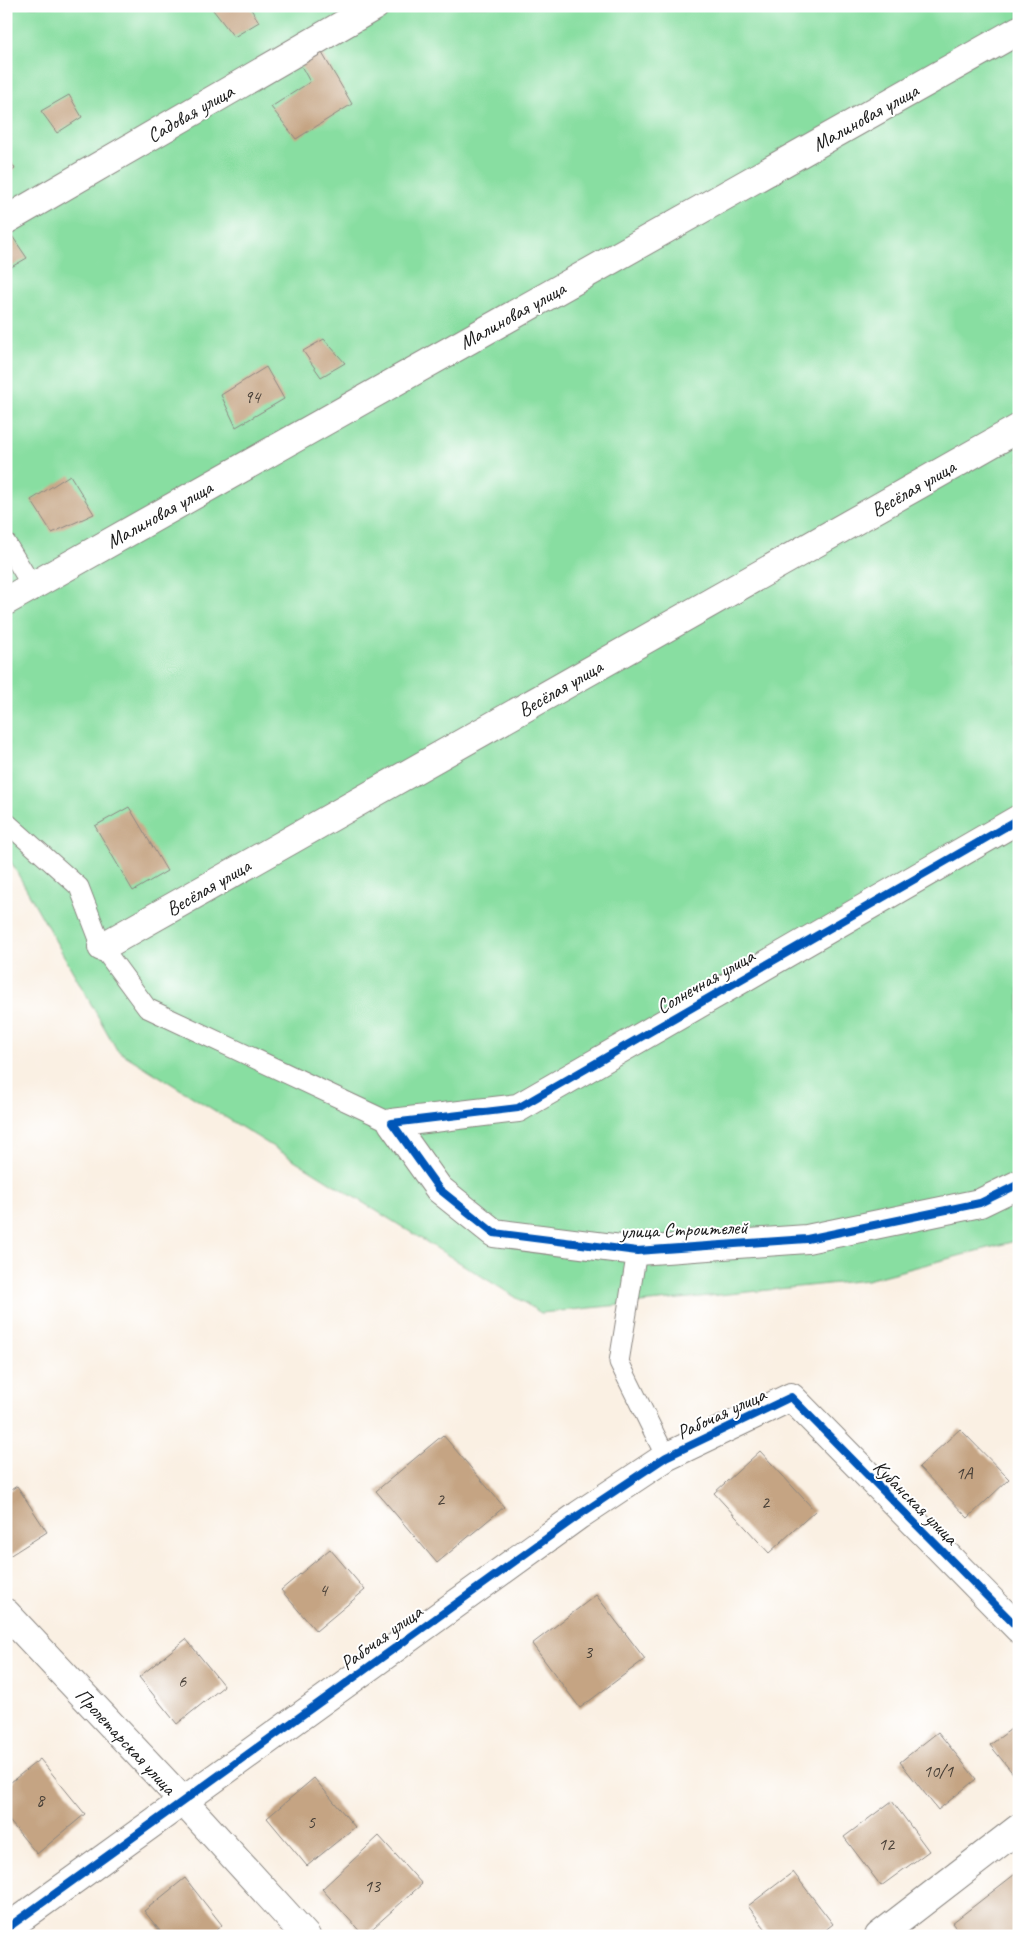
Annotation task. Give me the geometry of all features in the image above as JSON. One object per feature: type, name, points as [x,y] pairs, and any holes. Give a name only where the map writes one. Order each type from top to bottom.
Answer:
[{"type":"street","name":"Садовая улица","points":[[6,220],[375,6]]},
{"type":"street","name":"Малиновая улица","points":[[6,601],[1019,30]]},
{"type":"street","name":"Весёлая улица","points":[[102,948],[1019,428]]},
{"type":"street","name":"Солнечная улица","points":[[392,1123],[518,1108],[1019,819]]},
{"type":"street","name":"улица Строителей","points":[[392,1123],[440,1189],[494,1233],[637,1251],[807,1239],[980,1203],[1019,1184]]},
{"type":"street","name":"Рабочая улица","points":[[6,1929],[578,1514],[666,1457],[791,1397]]},
{"type":"street","name":"Кубанская улица","points":[[791,1397],[1019,1629]]},
{"type":"street","name":"Пролетарская улица","points":[[6,1613],[183,1801],[306,1936]]},
{"type":"street","points":[[879,1936],[1019,1828]]},
{"type":"lane","points":[[6,543],[32,586]]},
{"type":"lane","points":[[6,822],[79,888],[102,948],[147,1008],[392,1123]]},
{"type":"lane","points":[[637,1251],[619,1362],[666,1457]]},
{"type":"green space","points":[[6,6],[1019,6],[1019,1240],[867,1280],[541,1313],[117,1050],[6,853]]},
{"type":"building","points":[[210,6],[249,6],[259,22],[234,37]]},
{"type":"building","points":[[315,41],[352,104],[296,139],[271,107],[310,82],[294,53]]},
{"type":"building","points":[[69,95],[82,117],[57,133],[41,111]]},
{"type":"building","points":[[6,153],[15,169],[6,174]]},
{"type":"building","points":[[6,227],[27,258],[6,270]]},
{"type":"building","points":[[324,339],[345,363],[321,377],[303,351]]},
{"type":"building","points":[[266,367],[284,399],[236,427],[221,395]]},
{"type":"building","points":[[70,475],[94,514],[52,533],[31,500]]},
{"type":"building","points":[[129,807],[167,871],[133,891],[95,826]]},
{"type":"building","points":[[960,1429],[1009,1479],[968,1518],[919,1467]]},
{"type":"building","points":[[443,1435],[504,1507],[437,1563],[376,1491]]},
{"type":"building","points":[[760,1451],[815,1511],[769,1553],[714,1493]]},
{"type":"building","points":[[17,1486],[47,1532],[6,1558],[6,1493]]},
{"type":"building","points":[[330,1549],[365,1590],[316,1631],[281,1590]]},
{"type":"building","points":[[596,1595],[645,1659],[580,1708],[532,1644]]},
{"type":"building","points":[[186,1639],[224,1686],[177,1724],[139,1677]]},
{"type":"building","points":[[1019,1723],[1019,1773],[1015,1776],[990,1745]]},
{"type":"building","points":[[938,1732],[976,1779],[938,1810],[900,1762]]},
{"type":"building","points":[[40,1759],[85,1814],[37,1854],[6,1817],[6,1786]]},
{"type":"building","points":[[314,1778],[355,1827],[307,1866],[267,1818]]},
{"type":"building","points":[[892,1801],[929,1851],[881,1886],[844,1837]]},
{"type":"building","points":[[379,1836],[422,1884],[364,1936],[322,1889]]},
{"type":"building","points":[[1019,1871],[1019,1936],[962,1936],[952,1923]]},
{"type":"building","points":[[793,1872],[833,1924],[818,1936],[771,1936],[748,1906]]},
{"type":"building","points":[[185,1878],[222,1925],[209,1936],[164,1936],[144,1911]]},
{"type":"cycle path","points":[[1019,819],[518,1108],[392,1123],[439,1189],[494,1233],[637,1251],[807,1239],[980,1203],[1019,1184]]},
{"type":"cycle path","points":[[6,1929],[579,1515],[666,1457],[791,1397],[1019,1629]]}]
